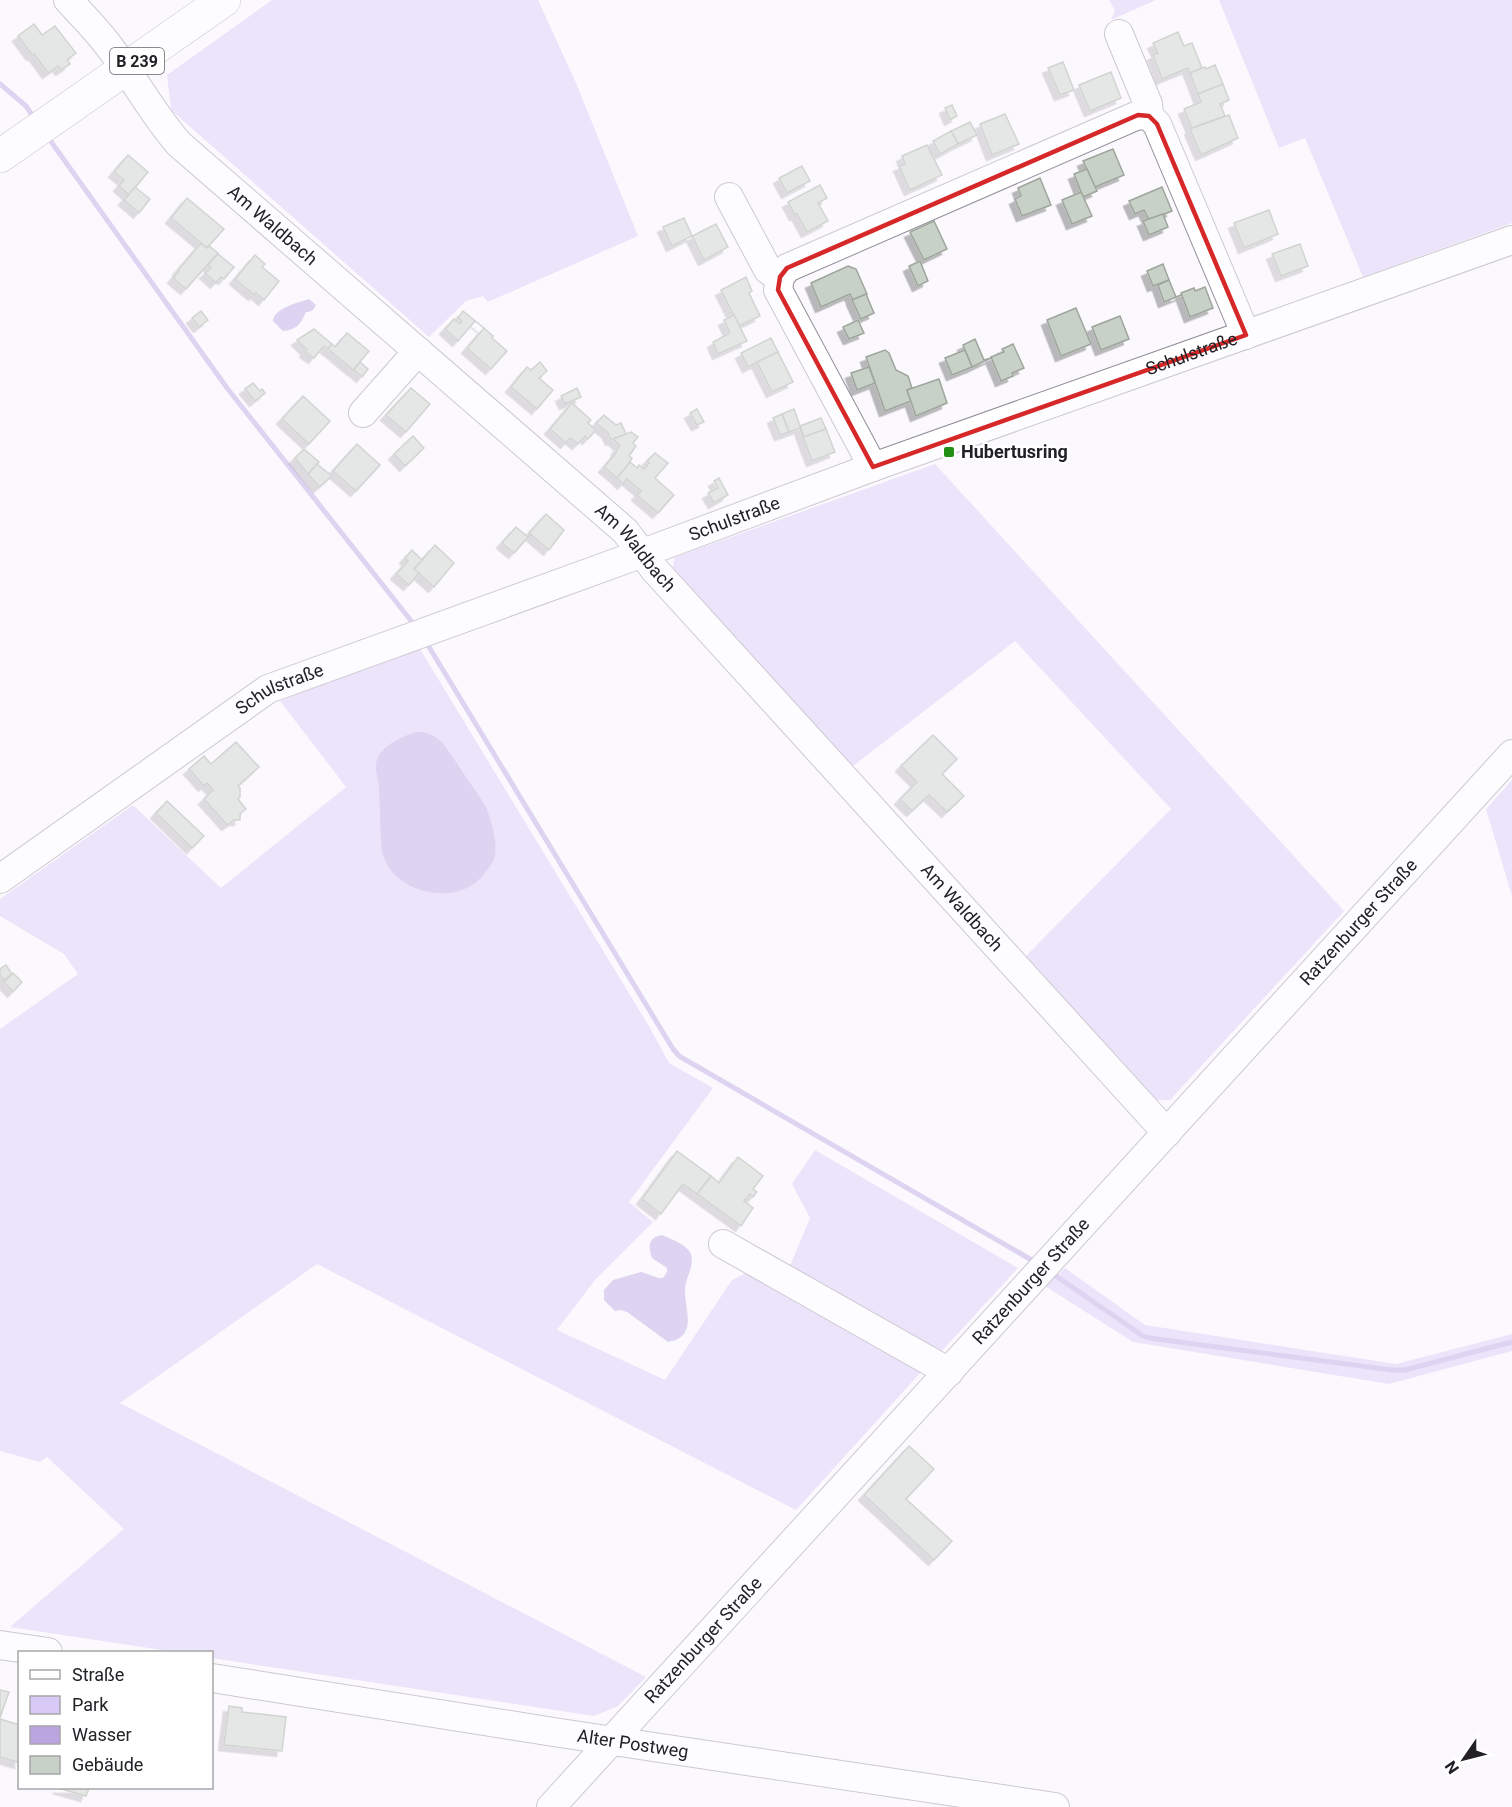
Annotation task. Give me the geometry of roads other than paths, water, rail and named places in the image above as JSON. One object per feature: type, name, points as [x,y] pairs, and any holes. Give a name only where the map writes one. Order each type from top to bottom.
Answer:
[{"type":"main road","name":"B 239","points":[[0,156],[224,0]]},
{"type":"street","name":"Am Waldbach","points":[[68,0],[110,47],[159,121],[179,144],[625,531],[662,578],[1167,1133]]},
{"type":"street","points":[[1119,34],[1148,104],[1149,116],[1157,124],[1246,335]]},
{"type":"street","points":[[873,467],[778,290],[780,277],[787,268],[1127,120],[1138,116],[1149,116]]},
{"type":"street","points":[[729,197],[768,270],[780,277]]},
{"type":"street","name":"Schulstraße","points":[[0,879],[268,689],[873,467],[1512,240]]},
{"type":"street","points":[[363,413],[418,351]]},
{"type":"street","name":"Ratzenburger Straße","points":[[551,1807],[1512,754]]},
{"type":"street","points":[[723,1245],[948,1372]]},
{"type":"street","points":[[0,1645],[36,1651]]},
{"type":"street","name":"Alter Postweg","points":[[213,1678],[611,1741],[1055,1807]]},
{"type":"water","points":[[309,299],[316,305],[312,310],[306,312],[295,328],[283,331],[273,321],[274,316],[282,309]]},
{"type":"water","points":[[416,732],[431,734],[443,743],[485,805],[493,829],[495,856],[492,863],[476,882],[455,892],[430,892],[406,883],[388,866],[382,853],[376,762],[379,755],[389,745]]},
{"type":"water","points":[[662,1235],[678,1242],[692,1256],[685,1288],[687,1326],[681,1337],[668,1342],[627,1312],[615,1311],[604,1300],[604,1290],[613,1280],[641,1272],[663,1278],[667,1268],[652,1258],[650,1250],[652,1240]]},
{"type":"waterway","points":[[0,84],[26,106],[34,118]]},
{"type":"waterway","points":[[47,136],[227,388],[416,627]]},
{"type":"waterway","points":[[426,642],[679,1056],[1035,1262]]},
{"type":"waterway","points":[[1050,1272],[1149,1338],[1392,1370],[1405,1370],[1512,1342]]},
{"type":"place","name":"Hubertusring","points":[[949,452]]}]
